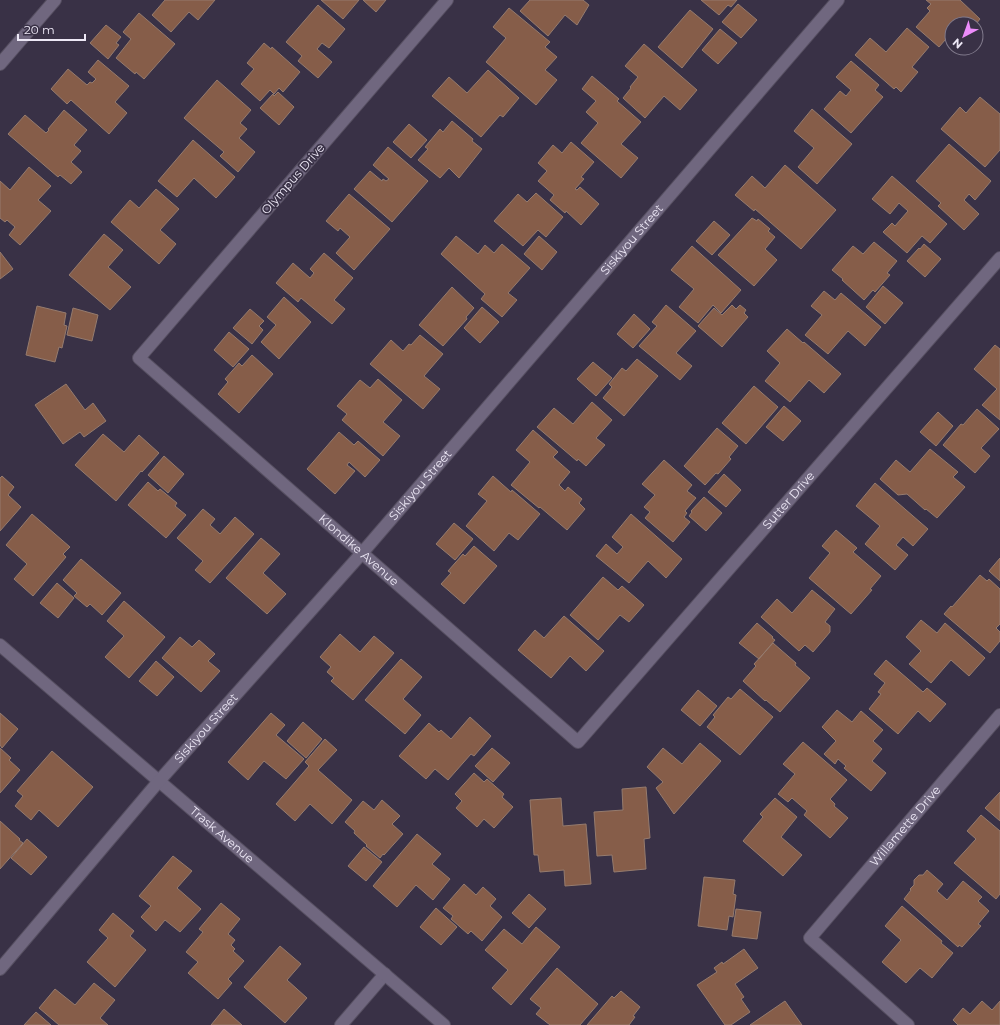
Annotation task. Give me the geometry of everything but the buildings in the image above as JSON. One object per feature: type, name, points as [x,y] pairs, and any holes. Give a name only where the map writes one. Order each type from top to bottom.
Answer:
[{"type":"street","points":[[0,64],[55,0]]},
{"type":"street","name":"Olympus Drive","points":[[139,358],[447,0]]},
{"type":"street","name":"Siskiyou Street","points":[[0,969],[159,781],[362,553],[838,0]]},
{"type":"street","name":"Sutter Drive","points":[[578,742],[1000,258]]},
{"type":"street","name":"Klondike Avenue","points":[[139,358],[578,742]]},
{"type":"street","name":"Trask Avenue","points":[[0,645],[444,1025]]},
{"type":"street","name":"Willamette Drive","points":[[908,1025],[810,938],[1000,715]]},
{"type":"street","points":[[342,1025],[385,974]]}]
